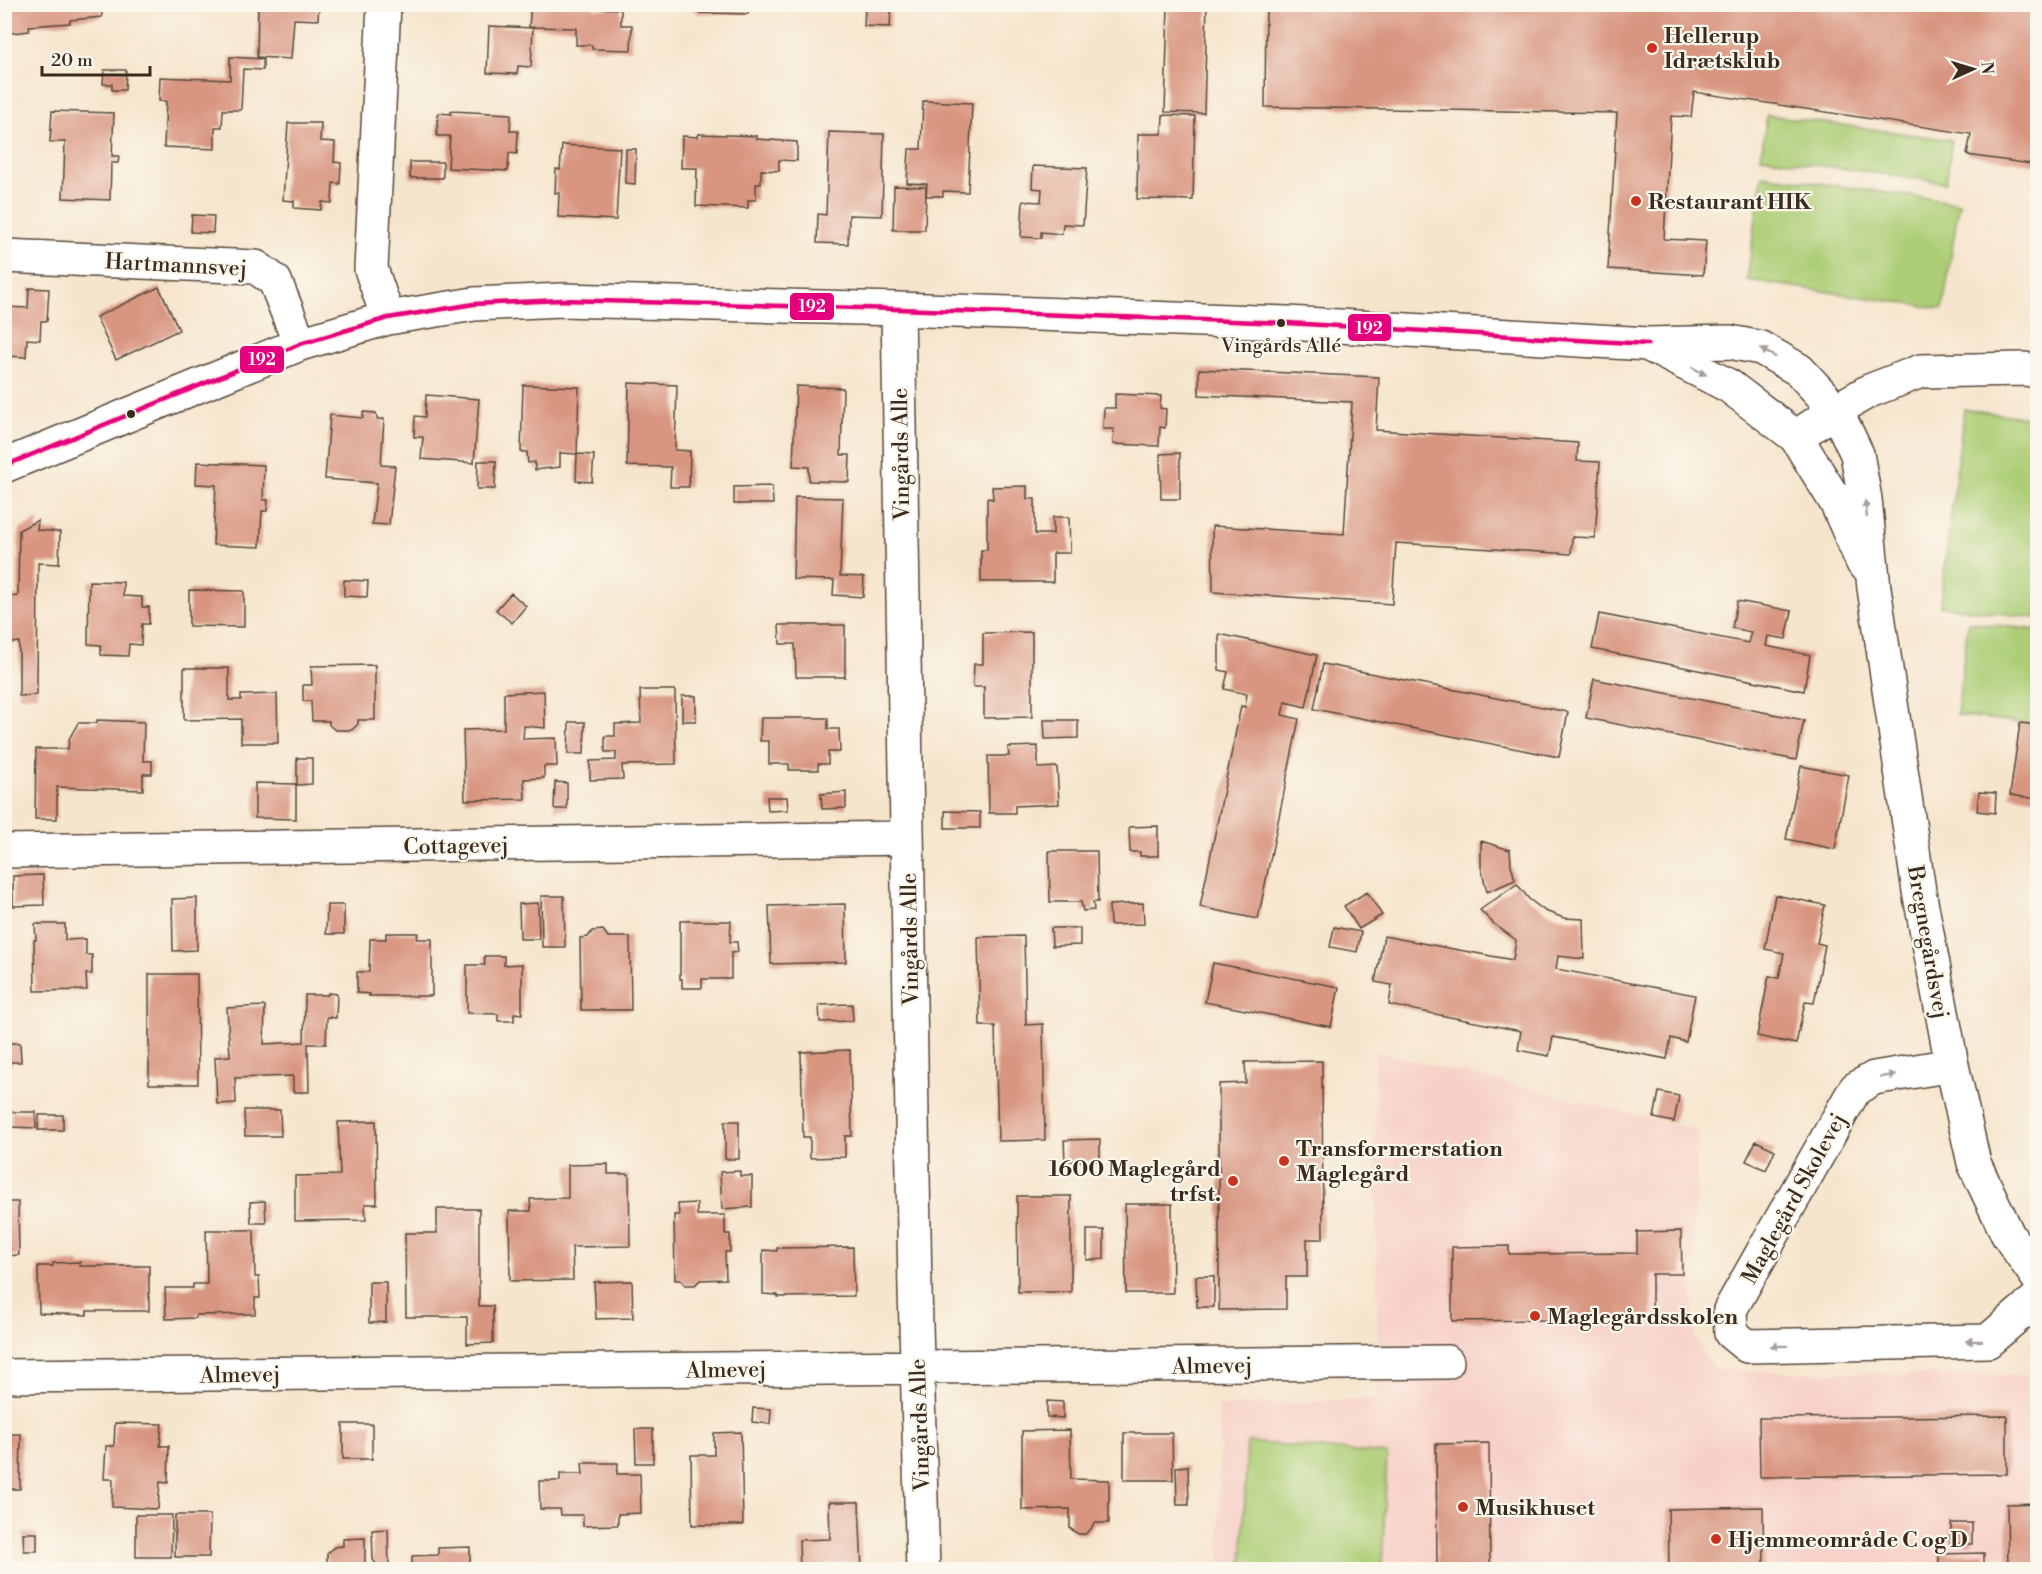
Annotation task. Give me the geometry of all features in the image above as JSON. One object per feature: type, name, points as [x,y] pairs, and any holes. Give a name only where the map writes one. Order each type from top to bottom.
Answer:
[{"type":"street","points":[[384,4],[371,269],[388,318]]},
{"type":"street","name":"Hartmannsvej","points":[[4,256],[256,267],[275,281],[300,344]]},
{"type":"street","points":[[4,466],[300,344],[388,318],[474,304],[562,300],[898,309],[1287,323],[1648,344],[1730,342],[1761,348],[1799,370],[1836,410],[1857,454],[1865,499],[1874,588]]},
{"type":"street","name":"Vingårds Alle","points":[[898,309],[917,1367],[923,1569]]},
{"type":"street","points":[[1648,344],[1729,386],[1796,437],[1836,502],[1874,588]]},
{"type":"street","points":[[1796,437],[1869,391],[1921,371],[2024,369],[2037,371]]},
{"type":"street","name":"Bregnegårdsvej","points":[[1874,588],[1919,891],[1952,1065],[1974,1163],[2008,1235],[2037,1278]]},
{"type":"street","name":"Cottagevej","points":[[4,851],[907,838]]},
{"type":"street","name":"Maglegård Skolevej","points":[[1952,1065],[1874,1078],[1855,1089],[1730,1310],[1731,1333],[1746,1347],[1989,1341],[2037,1298]]},
{"type":"street","name":"Almevej","points":[[4,1376],[1447,1362]]},
{"type":"shaded area","name":"Maglegårdsskolen","points":[[1375,1051],[1697,1130],[1693,1304],[1695,1340],[1713,1368],[1735,1371],[2037,1376],[2037,1569],[1220,1569],[1219,1407],[1378,1398]]},
{"type":"green space","points":[[1767,115],[1952,140],[1946,183],[1761,157]]},
{"type":"green space","points":[[1762,175],[1959,203],[1943,309],[1747,280]]},
{"type":"green space","points":[[1964,409],[2037,419],[2037,618],[1940,606]]},
{"type":"green space","points":[[1968,622],[2037,630],[2037,725],[1957,715]]},
{"type":"green space","points":[[1247,1442],[1387,1454],[1382,1569],[1281,1570],[1242,1566]]},
{"type":"building","points":[[4,4],[101,4],[102,17],[70,20],[70,23],[29,26],[29,31],[4,34]]},
{"type":"building","points":[[258,4],[319,4],[318,20],[294,19],[291,59],[257,57]]},
{"type":"building","points":[[531,4],[594,4],[594,8],[621,9],[621,25],[632,25],[631,50],[592,49],[592,45],[576,45],[576,28],[529,27]]},
{"type":"building","points":[[697,4],[792,4],[792,10],[748,8],[748,14],[696,13]]},
{"type":"building","points":[[862,4],[897,4],[897,10],[891,10],[890,27],[864,26],[865,9],[862,9]]},
{"type":"building","points":[[1047,4],[1079,4],[1078,10],[1046,9]]},
{"type":"building","points":[[1168,4],[1207,4],[1204,113],[1165,112]]},
{"type":"building","name":"Hellerup Idrætsklub","points":[[1266,4],[2038,4],[2038,165],[1967,155],[1971,134],[1694,92],[1691,117],[1671,116],[1664,239],[1706,241],[1703,275],[1608,269],[1617,113],[1265,107]]},
{"type":"building","points":[[489,26],[533,28],[531,67],[518,66],[517,74],[487,73]]},
{"type":"building","points":[[230,57],[263,59],[263,70],[243,69],[241,110],[223,110],[222,127],[215,127],[215,149],[164,147],[166,101],[159,101],[160,77],[230,80]]},
{"type":"building","points":[[104,70],[126,70],[125,90],[112,90],[112,84],[103,84]]},
{"type":"building","points":[[923,101],[972,103],[968,192],[943,191],[943,196],[926,196],[927,184],[907,183],[909,149],[921,149]]},
{"type":"building","points":[[52,111],[114,113],[112,156],[119,156],[118,163],[111,163],[110,200],[63,198],[65,142],[50,142]]},
{"type":"building","points":[[451,111],[511,114],[510,131],[518,131],[517,154],[509,153],[508,171],[448,168],[450,136],[437,136],[438,113],[451,114]]},
{"type":"building","points":[[1163,115],[1195,116],[1193,200],[1137,199],[1138,134],[1162,134]]},
{"type":"building","points":[[288,123],[321,123],[320,141],[335,142],[334,162],[341,163],[340,184],[333,183],[332,203],[322,202],[321,210],[294,208],[294,201],[283,200]]},
{"type":"building","points":[[829,132],[884,134],[882,216],[849,215],[848,244],[817,243],[818,214],[826,215]]},
{"type":"building","points":[[698,134],[757,136],[757,139],[797,142],[797,161],[779,160],[779,171],[761,170],[761,184],[756,184],[756,200],[748,200],[748,208],[696,206],[697,168],[681,168],[682,136],[698,137]]},
{"type":"building","points":[[562,145],[620,148],[616,220],[558,217],[559,193],[555,193],[556,169],[560,170]]},
{"type":"building","points":[[626,149],[636,149],[635,184],[625,183]]},
{"type":"building","points":[[410,162],[443,162],[443,178],[410,178]]},
{"type":"building","points":[[1033,166],[1087,168],[1083,225],[1063,224],[1062,234],[1041,232],[1041,238],[1021,237],[1023,201],[1041,202],[1042,189],[1032,188]]},
{"type":"building","points":[[894,186],[926,187],[925,230],[893,230]]},
{"type":"building","points":[[192,215],[214,216],[213,233],[191,232]]},
{"type":"building","points":[[159,287],[179,330],[116,360],[96,317]]},
{"type":"building","points":[[29,288],[49,289],[47,321],[41,321],[40,340],[27,339],[26,357],[4,356],[4,307],[28,308]]},
{"type":"building","points":[[1199,369],[1379,377],[1376,430],[1578,443],[1577,461],[1600,462],[1595,538],[1572,537],[1571,554],[1396,543],[1392,604],[1213,592],[1212,526],[1344,534],[1352,402],[1199,395]]},
{"type":"building","points":[[629,383],[677,385],[675,450],[690,451],[689,487],[670,487],[671,467],[627,466]]},
{"type":"building","points":[[523,385],[579,387],[577,454],[560,453],[560,467],[535,470],[535,462],[528,463],[527,452],[521,452]]},
{"type":"building","points":[[796,386],[843,388],[841,455],[850,455],[849,482],[809,481],[809,467],[793,466]]},
{"type":"building","points":[[1115,394],[1161,396],[1160,408],[1166,409],[1165,428],[1160,427],[1159,446],[1113,444],[1114,429],[1103,429],[1104,408],[1115,408]]},
{"type":"building","points":[[426,395],[479,399],[474,463],[421,459],[423,437],[414,437],[415,416],[425,417]]},
{"type":"building","points":[[363,412],[376,413],[377,419],[384,419],[381,465],[395,466],[389,525],[372,524],[377,483],[325,479],[330,415],[363,418]]},
{"type":"building","points":[[1180,453],[1180,499],[1161,499],[1160,454]]},
{"type":"building","points":[[577,454],[594,455],[592,482],[576,481]]},
{"type":"building","points":[[478,461],[496,461],[495,489],[477,489]]},
{"type":"building","points":[[197,462],[264,465],[263,500],[268,500],[267,511],[262,511],[260,547],[213,545],[216,485],[196,484]]},
{"type":"building","points":[[772,486],[773,504],[734,504],[734,487]]},
{"type":"building","points":[[1027,486],[1027,499],[1035,499],[1035,534],[1053,534],[1053,517],[1069,517],[1070,553],[1053,553],[1053,582],[981,582],[981,550],[987,550],[987,498],[993,499],[992,487]]},
{"type":"building","points":[[795,497],[843,498],[840,576],[864,577],[863,597],[833,595],[834,580],[793,579]]},
{"type":"building","points":[[38,520],[37,530],[60,532],[59,564],[38,563],[37,695],[19,696],[19,642],[4,644],[4,597],[18,596],[19,530]]},
{"type":"building","points":[[344,580],[368,581],[367,597],[344,596]]},
{"type":"building","points":[[89,581],[123,582],[123,596],[142,597],[142,607],[149,607],[149,624],[142,624],[141,645],[129,644],[128,656],[101,655],[101,645],[88,644]]},
{"type":"building","points":[[189,590],[244,591],[244,627],[189,626]]},
{"type":"building","points":[[511,593],[526,606],[512,623],[496,610]]},
{"type":"building","points":[[1737,601],[1792,611],[1786,639],[1768,636],[1766,646],[1810,655],[1804,691],[1592,649],[1599,614],[1748,643],[1751,632],[1732,628]]},
{"type":"building","points":[[779,625],[845,625],[845,677],[796,677],[795,644],[780,644]]},
{"type":"building","points":[[1032,632],[1032,717],[984,718],[984,687],[973,687],[974,664],[983,664],[983,633]]},
{"type":"building","points":[[1219,634],[1317,655],[1306,707],[1285,702],[1282,715],[1299,719],[1258,919],[1200,907],[1241,706],[1245,707],[1247,694],[1224,689],[1228,672],[1219,670]]},
{"type":"building","points":[[1323,664],[1568,712],[1559,757],[1314,709]]},
{"type":"building","points":[[375,665],[375,720],[358,720],[358,724],[352,730],[335,730],[329,725],[329,721],[312,721],[311,701],[303,701],[303,685],[312,685],[311,666]]},
{"type":"building","points":[[184,668],[229,668],[229,700],[241,700],[241,695],[277,694],[278,743],[241,743],[241,719],[184,720]]},
{"type":"building","points":[[1594,679],[1804,720],[1796,760],[1586,718]]},
{"type":"building","points":[[640,690],[675,690],[676,764],[622,765],[623,779],[590,780],[590,761],[616,760],[616,752],[605,752],[605,736],[615,736],[615,724],[641,723]]},
{"type":"building","points":[[544,691],[545,728],[524,726],[523,739],[556,738],[557,766],[544,766],[544,778],[524,779],[525,799],[465,800],[463,730],[504,729],[504,693]]},
{"type":"building","points":[[682,696],[696,696],[696,721],[682,721]]},
{"type":"building","points":[[761,718],[828,718],[828,729],[839,729],[840,752],[828,752],[828,764],[818,764],[818,770],[789,770],[789,764],[769,764],[769,741],[760,741]]},
{"type":"building","points":[[97,720],[144,722],[143,761],[152,761],[152,774],[143,774],[143,790],[57,787],[57,819],[35,819],[36,749],[68,749],[69,739],[78,723],[97,723]]},
{"type":"building","points":[[1044,720],[1078,720],[1078,738],[1045,739]]},
{"type":"building","points":[[569,722],[585,722],[584,754],[568,754]]},
{"type":"building","points":[[2020,723],[2038,725],[2038,799],[2010,795]]},
{"type":"building","points":[[1038,746],[1038,768],[1057,767],[1059,804],[1015,806],[1015,813],[989,813],[988,756],[1009,756],[1008,747]]},
{"type":"building","points":[[297,758],[312,758],[312,784],[297,785]]},
{"type":"building","points":[[1801,766],[1849,775],[1835,849],[1786,839]]},
{"type":"building","points":[[555,782],[567,783],[567,809],[554,809]]},
{"type":"building","points":[[255,783],[296,784],[296,819],[255,818]]},
{"type":"building","points":[[846,792],[846,808],[822,809],[821,794]]},
{"type":"building","points":[[1979,792],[1996,793],[1995,813],[1977,811]]},
{"type":"building","points":[[767,797],[787,797],[788,810],[768,811]]},
{"type":"building","points":[[945,811],[980,812],[980,828],[945,828]]},
{"type":"building","points":[[1158,826],[1158,856],[1140,856],[1140,852],[1130,852],[1129,827]]},
{"type":"building","points":[[1481,841],[1510,850],[1515,880],[1487,892],[1481,867]]},
{"type":"building","points":[[1049,851],[1097,851],[1098,902],[1093,902],[1094,910],[1083,911],[1081,902],[1050,902]]},
{"type":"building","points":[[43,875],[44,905],[13,906],[13,876]]},
{"type":"building","points":[[1517,884],[1529,899],[1545,911],[1564,918],[1583,919],[1584,959],[1558,956],[1556,969],[1695,995],[1686,1042],[1671,1038],[1667,1059],[1553,1037],[1549,1056],[1518,1050],[1521,1031],[1389,1005],[1392,985],[1375,982],[1384,936],[1513,960],[1516,940],[1480,910]]},
{"type":"building","points":[[1367,892],[1382,915],[1359,929],[1344,906]]},
{"type":"building","points":[[1775,895],[1825,905],[1817,943],[1825,945],[1814,1003],[1805,1002],[1796,1044],[1757,1036],[1769,976],[1779,978],[1784,953],[1765,949]]},
{"type":"building","points":[[541,896],[564,896],[565,947],[542,947]]},
{"type":"building","points":[[197,898],[197,950],[173,951],[172,899]]},
{"type":"building","points":[[538,903],[539,939],[520,939],[519,904]]},
{"type":"building","points":[[1143,903],[1144,924],[1110,925],[1109,905]]},
{"type":"building","points":[[845,904],[846,962],[771,964],[769,906]]},
{"type":"building","points":[[327,905],[344,905],[344,934],[326,934]]},
{"type":"building","points":[[680,921],[731,921],[730,942],[737,942],[738,952],[731,953],[731,979],[702,979],[702,988],[682,988]]},
{"type":"building","points":[[35,924],[65,924],[65,940],[86,939],[86,955],[92,955],[92,974],[86,974],[87,990],[35,991]]},
{"type":"building","points":[[1334,927],[1361,932],[1357,952],[1330,947]]},
{"type":"building","points":[[1051,928],[1080,928],[1080,945],[1052,946]]},
{"type":"building","points":[[603,930],[608,937],[630,937],[631,1010],[581,1010],[580,938],[588,937],[592,931]]},
{"type":"building","points":[[386,933],[418,933],[417,939],[432,939],[432,996],[369,996],[370,994],[357,993],[357,972],[369,972],[370,939],[386,939]]},
{"type":"building","points":[[1024,936],[1026,1025],[1043,1024],[1045,1140],[998,1141],[995,1026],[980,1026],[978,937]]},
{"type":"building","points":[[484,956],[504,956],[504,965],[522,964],[522,1014],[514,1013],[514,1021],[498,1021],[498,1014],[467,1013],[467,965],[485,965]]},
{"type":"building","points":[[1213,963],[1339,987],[1331,1027],[1205,1002]]},
{"type":"building","points":[[149,974],[197,974],[198,1084],[149,1084]]},
{"type":"building","points":[[328,993],[337,994],[336,1018],[327,1017],[326,1044],[308,1044],[309,1092],[293,1092],[293,1076],[235,1078],[236,1103],[217,1104],[215,1057],[230,1056],[227,1008],[265,1006],[264,1044],[304,1042],[305,995],[328,995]]},
{"type":"building","points":[[852,1004],[853,1021],[820,1022],[819,1005]]},
{"type":"building","points":[[4,1027],[10,1027],[10,1043],[20,1043],[21,1062],[10,1062],[10,1073],[4,1073]]},
{"type":"building","points":[[850,1050],[852,1136],[845,1136],[845,1157],[810,1158],[810,1137],[803,1137],[801,1052]]},
{"type":"building","name":"Transformerstation Maglegård","points":[[1322,1061],[1323,1239],[1307,1239],[1307,1277],[1286,1277],[1286,1309],[1219,1310],[1219,1084],[1246,1083],[1245,1062]]},
{"type":"building","points":[[1659,1092],[1679,1096],[1674,1122],[1654,1118]]},
{"type":"building","points":[[244,1110],[280,1110],[281,1136],[245,1136]]},
{"type":"building","points":[[11,1112],[36,1112],[36,1128],[11,1127]]},
{"type":"building","points":[[39,1115],[63,1115],[63,1130],[38,1130]]},
{"type":"building","points":[[376,1121],[377,1204],[365,1204],[366,1220],[295,1221],[295,1176],[340,1175],[338,1122]]},
{"type":"building","points":[[725,1121],[739,1121],[739,1159],[725,1159]]},
{"type":"building","points":[[1100,1139],[1100,1161],[1065,1161],[1064,1140]]},
{"type":"building","points":[[1756,1141],[1775,1150],[1766,1170],[1746,1161]]},
{"type":"building","points":[[608,1164],[608,1174],[629,1174],[630,1246],[572,1247],[573,1280],[510,1281],[509,1211],[531,1211],[530,1199],[568,1198],[568,1165]]},
{"type":"building","points":[[740,1171],[740,1176],[752,1176],[752,1207],[722,1209],[720,1172]]},
{"type":"building","points":[[1017,1196],[1071,1196],[1071,1292],[1018,1292]]},
{"type":"building","points":[[265,1201],[266,1223],[251,1223],[250,1202]]},
{"type":"building","points":[[4,1202],[18,1202],[19,1255],[4,1256]]},
{"type":"building","points":[[697,1203],[697,1215],[725,1215],[725,1234],[730,1234],[730,1252],[725,1252],[726,1279],[700,1280],[695,1285],[685,1285],[681,1280],[675,1280],[674,1215],[679,1215],[678,1204]]},
{"type":"building","points":[[1125,1204],[1172,1204],[1173,1293],[1126,1293]]},
{"type":"building","points":[[437,1209],[479,1209],[479,1306],[493,1306],[493,1343],[467,1344],[467,1317],[406,1317],[405,1233],[437,1233]]},
{"type":"building","points":[[206,1230],[254,1230],[255,1277],[259,1277],[260,1298],[255,1298],[255,1314],[196,1315],[196,1318],[166,1319],[165,1288],[193,1288],[193,1284],[207,1284]]},
{"type":"building","points":[[1087,1230],[1104,1230],[1104,1259],[1087,1260]]},
{"type":"building","points":[[1681,1231],[1682,1274],[1652,1274],[1652,1319],[1452,1321],[1452,1247],[1509,1246],[1509,1254],[1637,1253],[1637,1232]]},
{"type":"building","points":[[853,1247],[854,1296],[778,1297],[778,1295],[763,1294],[763,1250]]},
{"type":"building","points":[[80,1262],[80,1266],[149,1266],[149,1311],[87,1311],[87,1315],[39,1313],[38,1266]]},
{"type":"building","points":[[1196,1276],[1214,1276],[1214,1307],[1197,1307]]},
{"type":"building","points":[[632,1281],[633,1318],[596,1319],[594,1282]]},
{"type":"building","points":[[369,1282],[386,1282],[386,1322],[369,1323]]},
{"type":"building","points":[[1047,1401],[1063,1402],[1063,1418],[1047,1417]]},
{"type":"building","points":[[753,1408],[771,1409],[770,1424],[752,1422]]},
{"type":"building","points":[[2007,1416],[2007,1474],[1760,1477],[1759,1418]]},
{"type":"building","points":[[115,1423],[162,1424],[160,1446],[169,1446],[168,1483],[160,1482],[158,1509],[112,1507],[113,1479],[104,1479],[106,1446],[114,1446]]},
{"type":"building","points":[[343,1424],[372,1424],[372,1459],[343,1459]]},
{"type":"building","points":[[635,1429],[653,1429],[653,1463],[636,1463]]},
{"type":"building","points":[[1070,1430],[1071,1479],[1109,1480],[1109,1523],[1094,1523],[1085,1534],[1078,1534],[1070,1528],[1070,1509],[1022,1510],[1022,1431]]},
{"type":"building","points":[[741,1432],[743,1525],[692,1525],[691,1455],[714,1455],[714,1433]]},
{"type":"building","points":[[1124,1433],[1172,1433],[1173,1480],[1124,1480]]},
{"type":"building","points":[[4,1434],[21,1434],[20,1489],[4,1489]]},
{"type":"building","name":"Musikhuset","points":[[1489,1443],[1490,1570],[1437,1570],[1436,1444]]},
{"type":"building","points":[[582,1463],[618,1463],[617,1474],[640,1474],[641,1513],[618,1514],[618,1525],[583,1526],[583,1515],[561,1515],[560,1509],[540,1509],[539,1481],[560,1481],[560,1474],[583,1474]]},
{"type":"building","points":[[1188,1466],[1189,1505],[1177,1505],[1176,1467]]},
{"type":"building","points":[[829,1502],[859,1502],[862,1570],[800,1570],[799,1540],[830,1539]]},
{"type":"building","points":[[2038,1503],[2038,1570],[2008,1570],[2007,1504]]},
{"type":"building","name":"Hjemmeområde C og D","points":[[1763,1507],[1764,1570],[1669,1570],[1668,1509]]},
{"type":"building","points":[[136,1515],[172,1515],[171,1557],[136,1557]]},
{"type":"building","points":[[175,1515],[210,1515],[209,1557],[175,1557]]},
{"type":"building","points":[[1951,1523],[1972,1523],[1972,1544],[1951,1544]]},
{"type":"building","points":[[388,1529],[389,1568],[381,1569],[373,1560],[372,1530]]},
{"type":"building","points":[[23,1533],[37,1533],[37,1551],[24,1551]]},
{"type":"building","points":[[365,1538],[365,1570],[327,1570],[327,1554],[334,1547],[343,1546],[343,1539]]},
{"type":"building","points":[[470,1547],[470,1570],[412,1570],[412,1556],[438,1555],[438,1548]]},
{"type":"building","points":[[1984,1553],[1984,1570],[1939,1570],[1939,1554]]},
{"type":"transit line","name":"192","points":[[4,466],[300,344],[388,318],[474,304],[562,300],[898,309],[1287,323],[1648,344]]},
{"type":"place","name":"Hellerup Idrætsklub","points":[[1652,48]]},
{"type":"place","name":"Restaurant HIK","points":[[1636,201]]},
{"type":"place","name":"Vingårds Allé","points":[[1281,323]]},
{"type":"place","name":"Transformerstation Maglegård","points":[[1284,1161]]},
{"type":"place","name":"1600 Maglegård trfst.","points":[[1233,1181]]},
{"type":"place","name":"Maglegårdsskolen","points":[[1535,1316]]},
{"type":"place","name":"Musikhuset","points":[[1463,1507]]},
{"type":"place","name":"Hjemmeområde C og D","points":[[1716,1539]]}]
